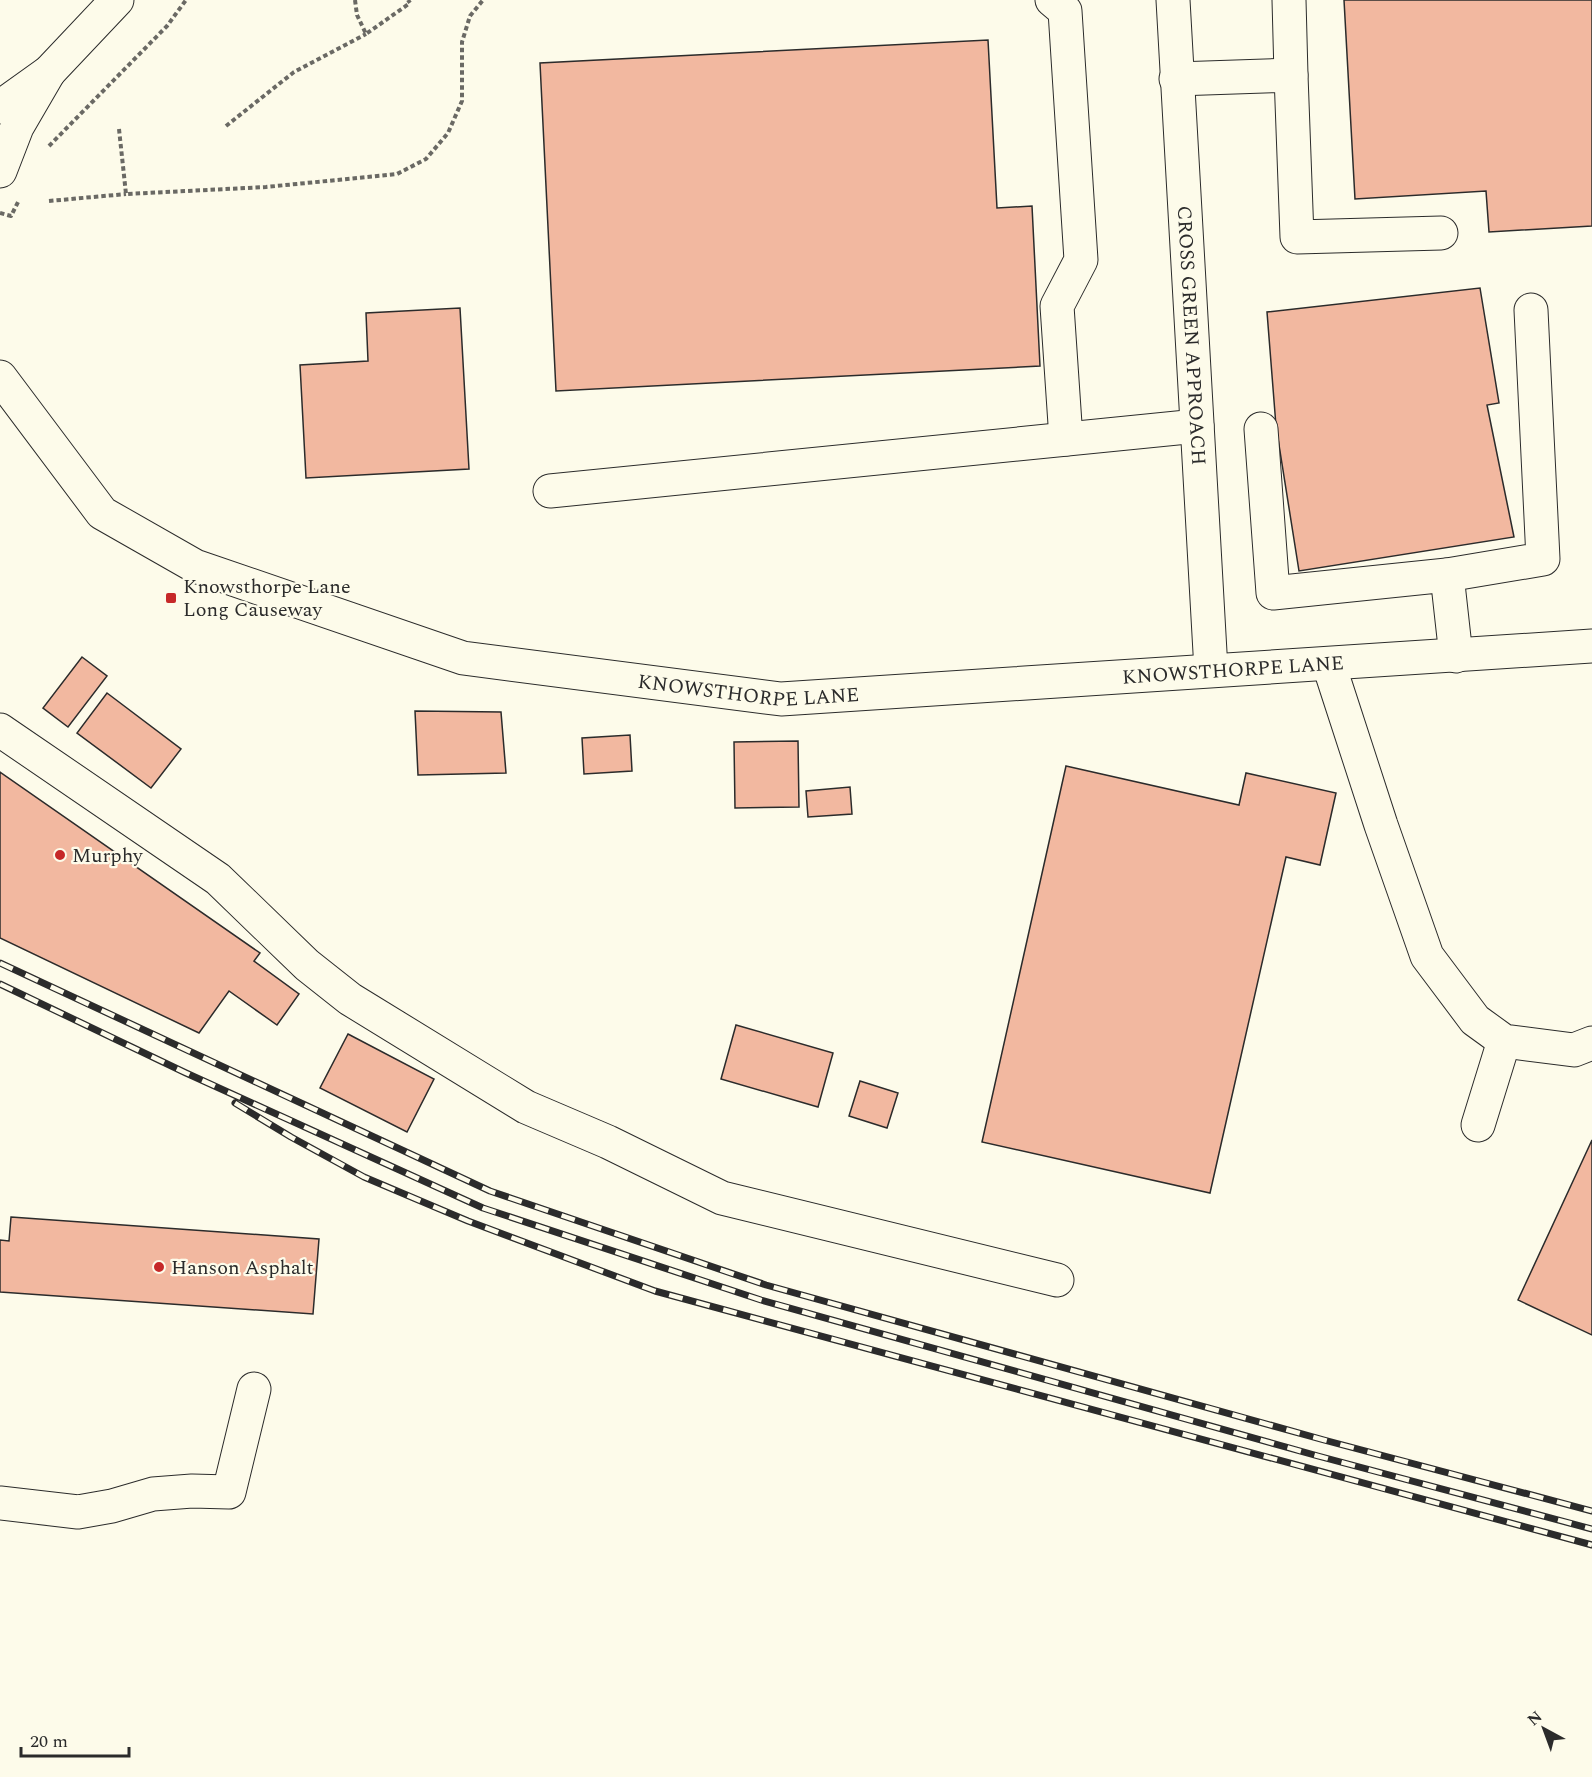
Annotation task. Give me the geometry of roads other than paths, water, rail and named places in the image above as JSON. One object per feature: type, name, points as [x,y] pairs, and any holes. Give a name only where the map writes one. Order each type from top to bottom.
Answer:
[{"type":"main road","points":[[0,107],[49,72],[117,0]]},
{"type":"main road","points":[[1052,0],[1065,11],[1081,260],[1058,306],[1066,439]]},
{"type":"main road","name":"CROSS GREEN APPROACH","points":[[1173,0],[1212,670]]},
{"type":"main road","points":[[1289,0],[1297,237],[1441,233]]},
{"type":"main road","points":[[0,171],[17,128],[49,72]]},
{"type":"main road","points":[[1176,79],[1291,75]]},
{"type":"main road","points":[[1261,429],[1273,593],[1447,574],[1543,559],[1531,310]]},
{"type":"main road","name":"KNOWSTHORPE LANE","points":[[6,396],[102,513],[143,537],[195,566],[463,658],[781,699],[1212,670],[1329,665],[1592,646]]},
{"type":"main road","points":[[550,491],[1197,426]]},
{"type":"main road","points":[[1447,574],[1456,656]]},
{"type":"main road","points":[[1329,665],[1427,957],[1475,1020],[1504,1041],[1574,1050],[1592,1043]]},
{"type":"main road","points":[[0,730],[218,879],[308,965],[350,999],[526,1107],[609,1142],[722,1198],[1056,1280]]},
{"type":"main road","points":[[1478,1125],[1504,1041]]},
{"type":"main road","points":[[0,1503],[78,1512],[112,1506],[153,1494],[192,1491],[229,1492],[254,1389]]},
{"type":"railway","points":[[0,963],[490,1191],[766,1285],[1324,1440],[1592,1511]]},
{"type":"railway","points":[[0,984],[186,1073],[483,1208],[761,1300],[1318,1456],[1592,1529]]},
{"type":"railway","points":[[235,1103],[364,1177],[468,1221],[655,1291],[1592,1545]]},
{"type":"place","name":"Knowsthorpe Lane Long Causeway","points":[[171,598]]},
{"type":"place","name":"Murphy","points":[[60,855]]},
{"type":"place","name":"Hanson Asphalt","points":[[159,1267]]}]
